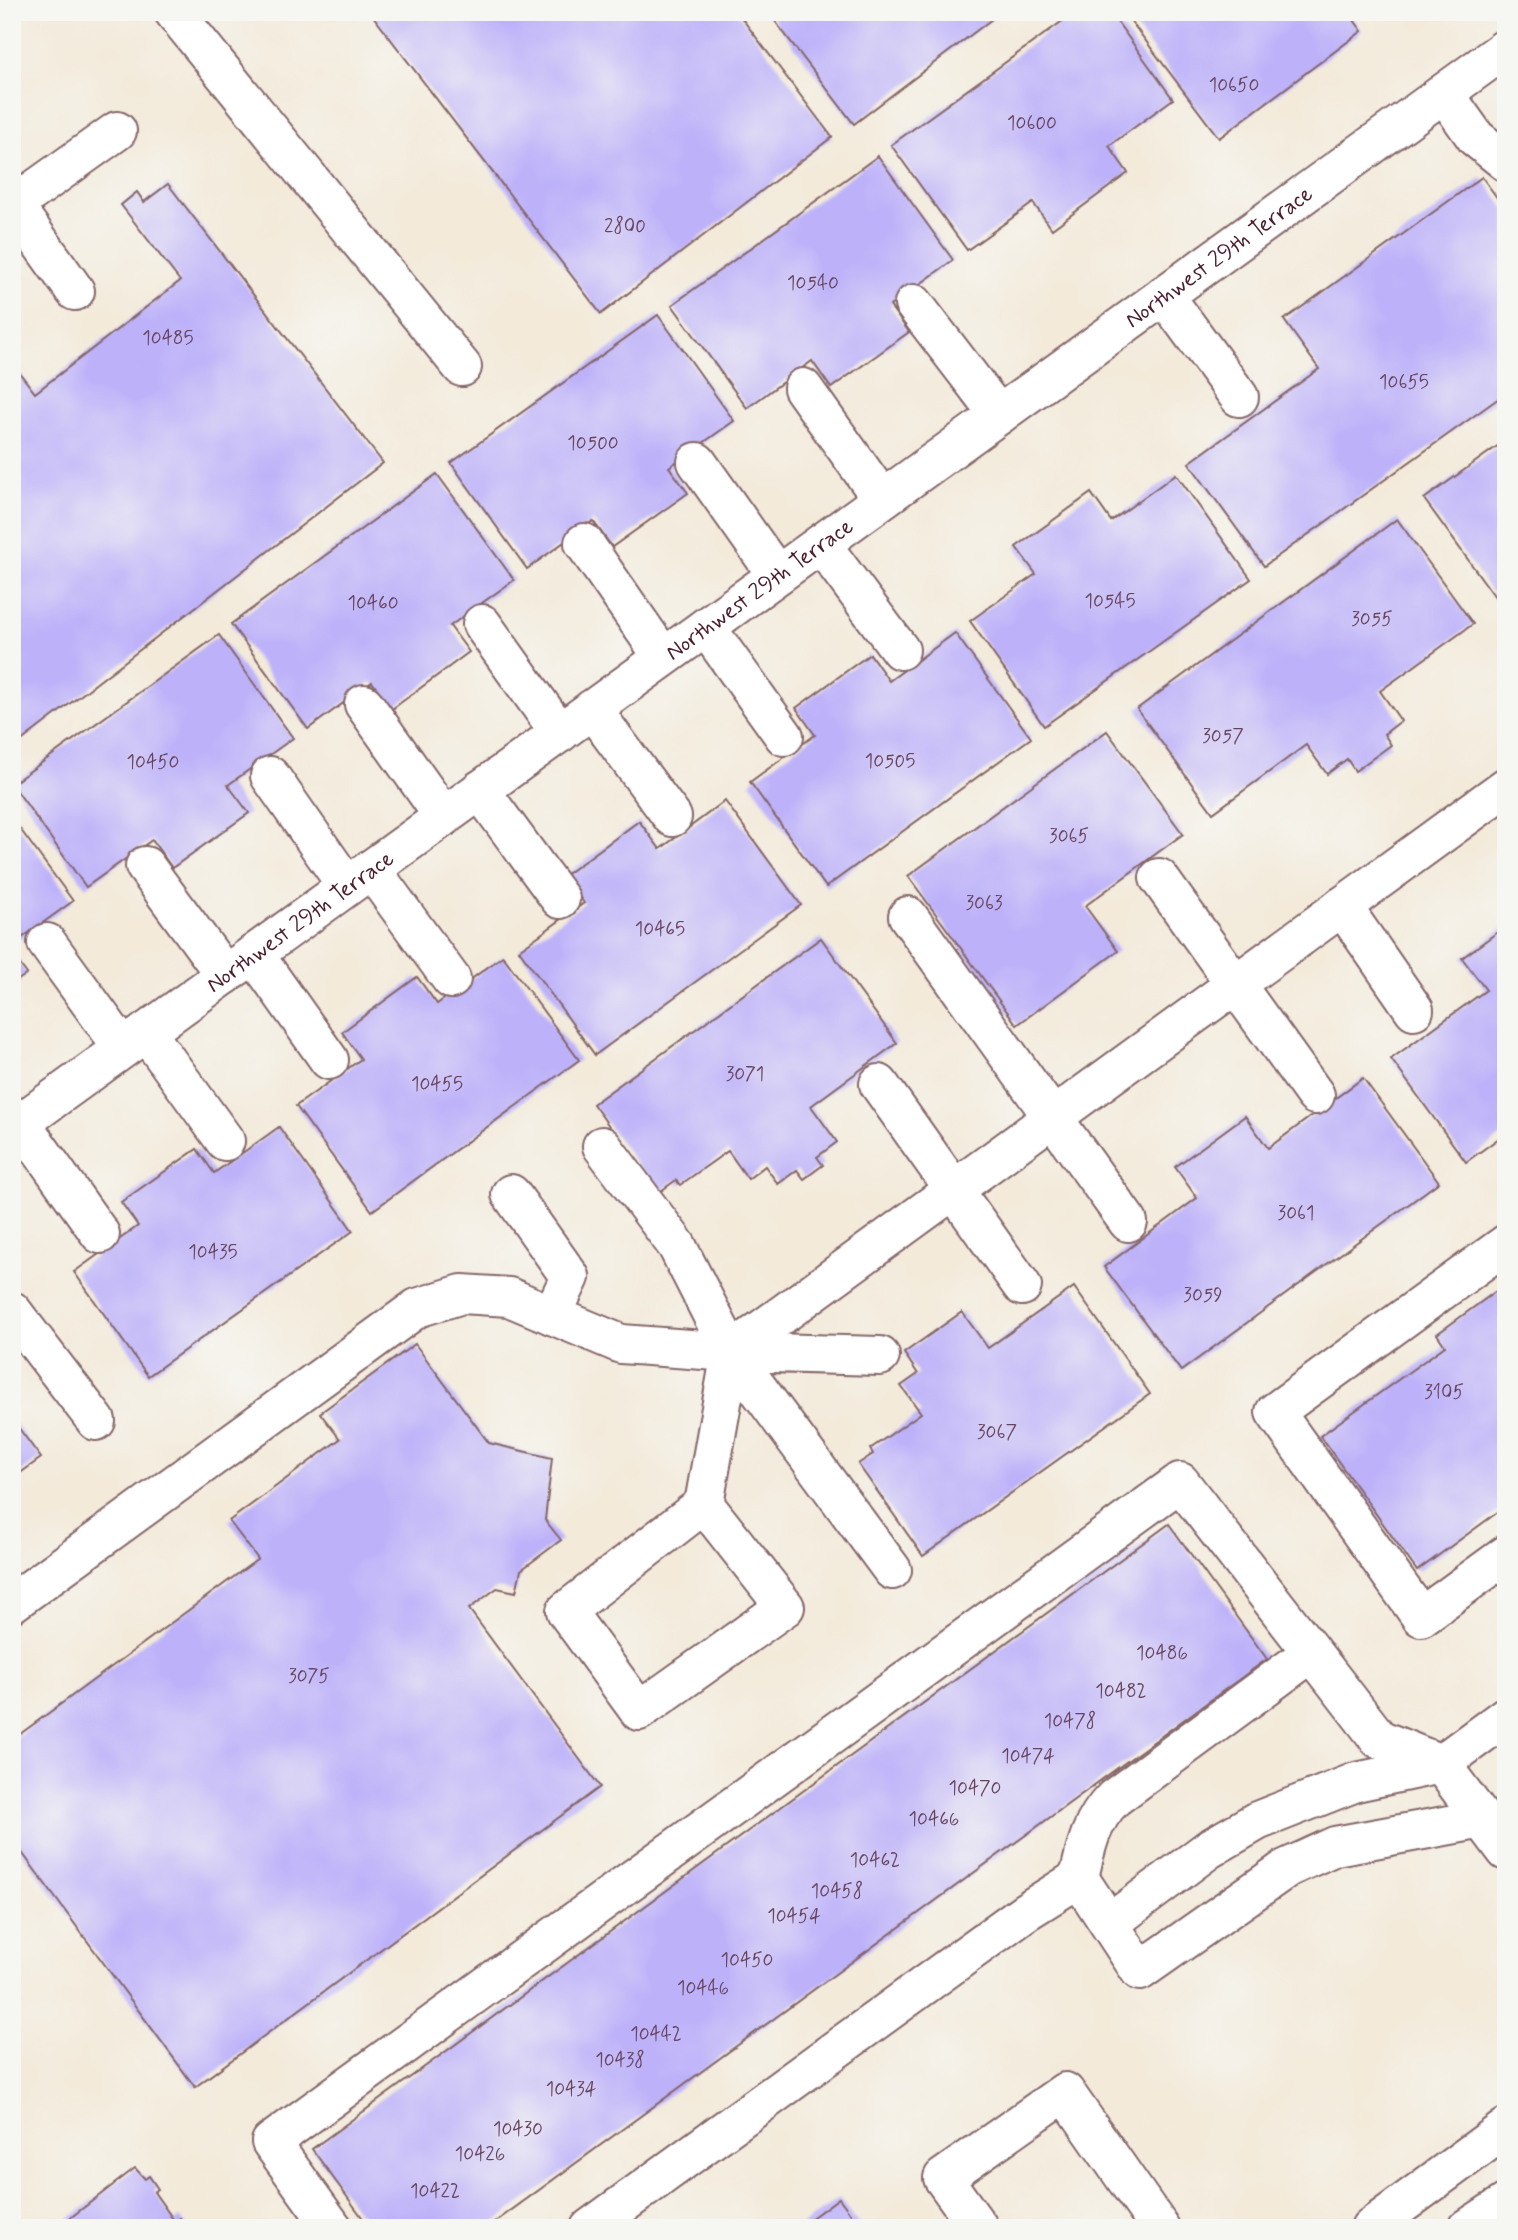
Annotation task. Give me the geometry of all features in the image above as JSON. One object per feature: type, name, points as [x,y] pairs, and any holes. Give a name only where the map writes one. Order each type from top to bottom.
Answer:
[{"type":"street","points":[[174,12],[462,367]]},
{"type":"street","name":"Northwest 29th Terrace","points":[[16,1126],[1506,48]]},
{"type":"street","points":[[1444,93],[1476,138],[1506,162]]},
{"type":"street","points":[[75,291],[13,205],[117,131]]},
{"type":"street","points":[[1164,295],[1239,397]]},
{"type":"street","points":[[914,303],[999,415]]},
{"type":"street","points":[[803,388],[882,499]]},
{"type":"street","points":[[697,462],[777,575]]},
{"type":"street","points":[[584,543],[663,657]]},
{"type":"street","points":[[821,544],[900,650]]},
{"type":"street","points":[[482,624],[559,733]]},
{"type":"street","points":[[706,627],[784,736]]},
{"type":"street","points":[[364,704],[444,817]]},
{"type":"street","points":[[592,709],[672,817]]},
{"type":"street","points":[[270,776],[451,979]]},
{"type":"street","points":[[704,1504],[785,1607],[639,1711],[566,1611],[704,1504],[731,1352],[1506,787]]},
{"type":"street","points":[[480,790],[560,899]]},
{"type":"street","points":[[145,866],[329,1060]]},
{"type":"street","points":[[1159,878],[1315,1095]]},
{"type":"street","points":[[1342,906],[1414,1010]]},
{"type":"street","points":[[908,916],[1128,1222]]},
{"type":"street","points":[[47,943],[225,1140]]},
{"type":"street","points":[[879,1084],[1022,1286]]},
{"type":"street","points":[[16,1126],[100,1234]]},
{"type":"street","points":[[602,1146],[677,1246],[731,1352],[892,1570]]},
{"type":"street","points":[[511,1194],[570,1277],[552,1315]]},
{"type":"street","points":[[1506,1244],[1275,1412],[1421,1617],[1506,1555]]},
{"type":"street","points":[[12,1604],[417,1308],[462,1294],[509,1297],[621,1344],[731,1352],[880,1356]]},
{"type":"street","points":[[12,1311],[96,1421]]},
{"type":"street","points":[[333,2228],[271,2142],[1180,1482],[1379,1739],[1441,1764],[1506,1851]]},
{"type":"street","points":[[1311,1653],[1114,1798],[1095,1820],[1087,1837],[1079,1878],[1140,1971],[1287,1868],[1316,1853],[1335,1846],[1483,1819]]},
{"type":"street","points":[[1110,1923],[1209,1849],[1257,1821],[1356,1782],[1441,1764],[1506,1716]]},
{"type":"street","points":[[590,2228],[1025,1912],[1079,1878]]},
{"type":"street","points":[[979,2228],[943,2178],[1065,2092],[1160,2228]]},
{"type":"street","points":[[1370,2228],[1506,2128]]},
{"type":"street","points":[[1468,2228],[1506,2203]]},
{"type":"building","points":[[370,12],[737,12],[832,137],[601,314]]},
{"type":"building","points":[[768,12],[1001,12],[854,124]]},
{"type":"building","points":[[1075,12],[1110,12],[1173,99],[1109,146],[1128,173],[1052,229],[1033,203],[967,250],[891,145]]},
{"type":"building","points":[[1124,12],[1348,12],[1362,31],[1219,138]]},
{"type":"building","points":[[878,156],[953,260],[890,306],[909,332],[831,388],[812,361],[747,408],[672,305]]},
{"type":"building","points":[[1482,177],[1506,210],[1506,393],[1264,566],[1189,463],[1319,369],[1284,320]]},
{"type":"building","points":[[168,184],[383,463],[12,748],[12,363],[35,393],[180,281],[121,205],[137,192],[144,202]]},
{"type":"building","points":[[658,315],[734,421],[669,467],[688,493],[612,547],[593,521],[527,569],[451,463]]},
{"type":"building","points":[[1506,440],[1506,612],[1424,499]]},
{"type":"building","points":[[437,474],[514,580],[450,626],[469,652],[392,709],[372,682],[308,729],[231,624]]},
{"type":"building","points":[[1176,474],[1251,579],[1044,726],[970,621],[1036,574],[1016,547],[1091,493],[1111,521]]},
{"type":"building","points":[[1397,519],[1473,624],[1380,691],[1401,721],[1384,734],[1391,745],[1355,771],[1347,759],[1327,774],[1306,745],[1213,813],[1137,709]]},
{"type":"building","points":[[955,633],[1031,738],[826,887],[750,782],[815,735],[796,708],[870,654],[889,681]]},
{"type":"building","points":[[219,635],[293,738],[228,785],[249,813],[172,868],[152,840],[86,887],[12,784]]},
{"type":"building","points":[[1107,731],[1183,834],[1085,906],[1118,951],[1017,1025],[908,876]]},
{"type":"building","points":[[725,801],[801,905],[595,1055],[519,950],[584,903],[564,876],[639,821],[660,849]]},
{"type":"building","points":[[12,818],[73,901],[12,945]]},
{"type":"building","points":[[1506,926],[1506,1133],[1466,1162],[1391,1059],[1486,990],[1462,958]]},
{"type":"building","points":[[821,938],[897,1043],[811,1106],[837,1142],[817,1157],[823,1165],[804,1179],[797,1170],[778,1184],[765,1166],[748,1179],[728,1151],[680,1185],[676,1180],[658,1193],[593,1104]]},
{"type":"building","points":[[12,954],[27,974],[12,984]]},
{"type":"building","points":[[503,956],[579,1060],[372,1211],[296,1106],[361,1059],[342,1032],[417,977],[437,1004]]},
{"type":"building","points":[[1363,1078],[1439,1182],[1181,1371],[1104,1267],[1197,1198],[1175,1167],[1245,1116],[1268,1148]]},
{"type":"building","points":[[279,1127],[353,1231],[148,1376],[74,1272],[138,1226],[121,1202],[197,1149],[214,1173]]},
{"type":"building","points":[[1506,1284],[1506,1506],[1417,1571],[1320,1436],[1445,1346],[1437,1334]]},
{"type":"building","points":[[1074,1287],[1150,1394],[923,1556],[858,1464],[873,1454],[870,1449],[921,1413],[901,1386],[918,1374],[904,1353],[962,1312],[988,1348]]},
{"type":"building","points":[[415,1344],[489,1443],[552,1458],[545,1520],[561,1540],[521,1570],[516,1592],[497,1588],[469,1609],[600,1787],[195,2087],[12,1839],[12,1740],[258,1559],[229,1521],[340,1439],[320,1413]]},
{"type":"building","points":[[12,1419],[41,1458],[12,1479]]},
{"type":"building","points":[[1169,1524],[1267,1659],[487,2228],[370,2228],[312,2149]]},
{"type":"building","points":[[135,2168],[145,2179],[149,2176],[158,2189],[154,2192],[175,2222],[180,2218],[188,2228],[69,2228],[65,2222]]},
{"type":"building","points":[[839,2198],[861,2228],[798,2228]]}]
